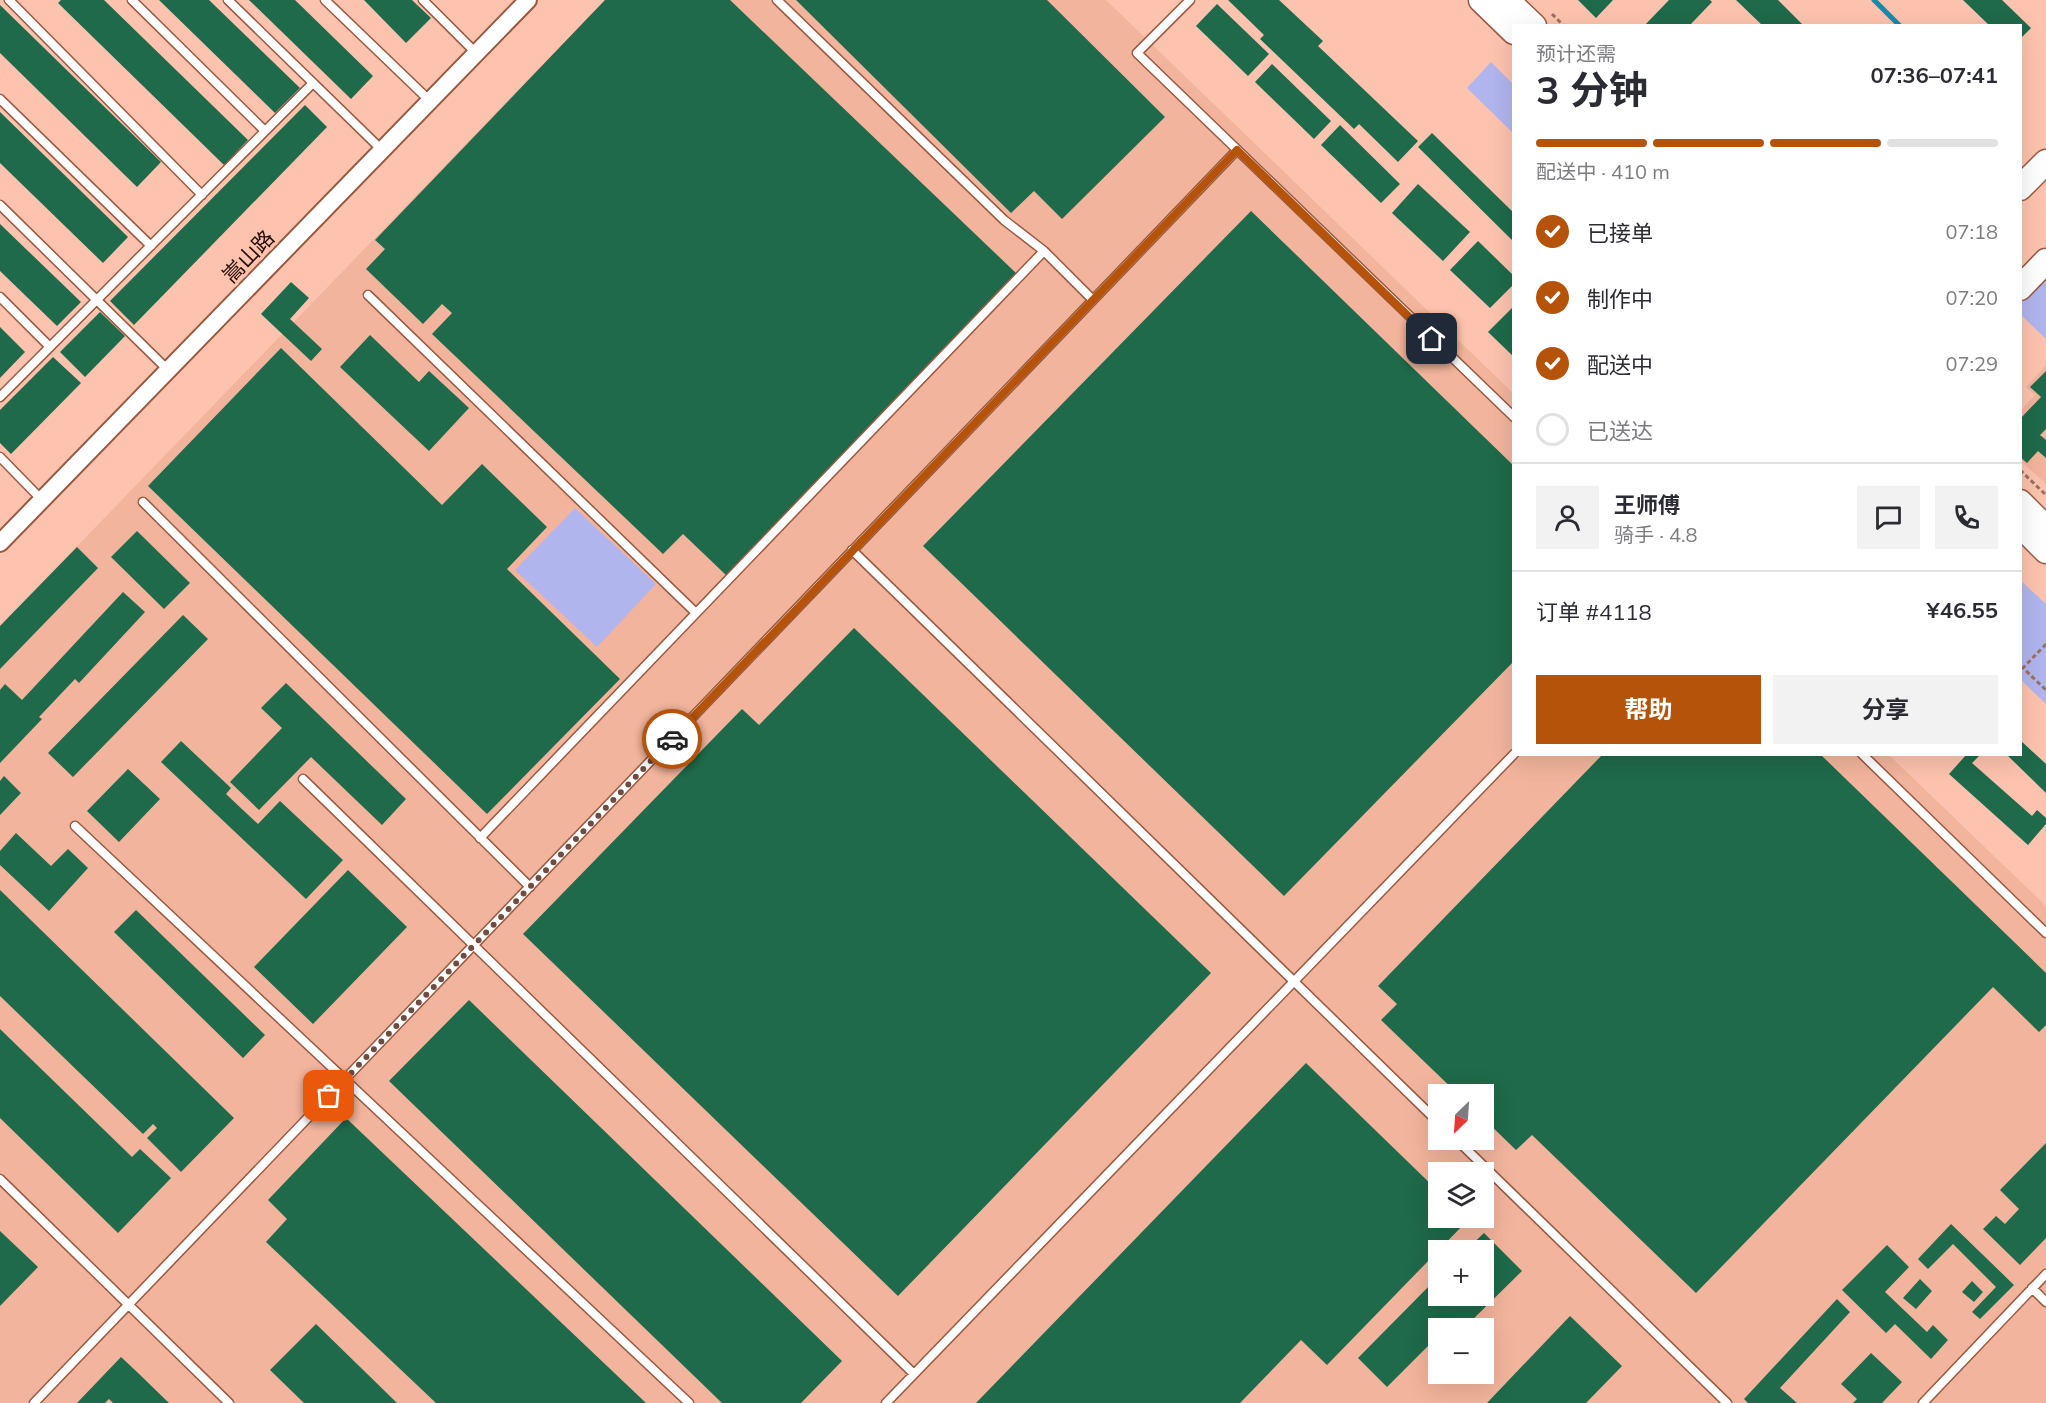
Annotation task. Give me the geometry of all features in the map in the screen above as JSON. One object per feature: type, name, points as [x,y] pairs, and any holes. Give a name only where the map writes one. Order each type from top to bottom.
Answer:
[{"type":"street","name":"嵩山路","points":[[473,50],[514,0]]},
{"type":"street","name":"嵩山路","points":[[0,528],[38,496],[426,97],[528,0]]},
{"type":"street","points":[[1480,0],[1512,30]]},
{"type":"street","points":[[1507,0],[1531,24]]},
{"type":"street","points":[[2022,186],[2046,162]]},
{"type":"street","points":[[2022,286],[2046,261]]},
{"type":"street","name":"嵩山路","points":[[0,543],[38,496]]},
{"type":"street","points":[[2022,504],[2046,528]]},
{"type":"street","points":[[2022,527],[2046,551]]},
{"type":"lane","points":[[9,0],[202,195]]},
{"type":"lane","points":[[132,0],[265,131]]},
{"type":"lane","points":[[228,0],[378,146]]},
{"type":"lane","points":[[325,0],[426,97]]},
{"type":"lane","points":[[423,0],[473,50]]},
{"type":"lane","points":[[777,0],[1004,220],[1044,250],[1093,300]]},
{"type":"lane","points":[[1190,0],[1137,53],[1512,415]]},
{"type":"lane","points":[[0,397],[313,83]]},
{"type":"lane","points":[[0,99],[151,246]]},
{"type":"lane","points":[[34,1403],[1237,150]]},
{"type":"lane","points":[[0,205],[165,367]]},
{"type":"lane","points":[[480,838],[1044,250]]},
{"type":"lane","points":[[368,296],[696,613]]},
{"type":"lane","points":[[0,297],[50,347]]},
{"type":"lane","points":[[0,458],[38,496]]},
{"type":"lane","points":[[142,502],[530,887]]},
{"type":"lane","points":[[852,550],[1428,1112]]},
{"type":"lane","points":[[886,1403],[1512,756]]},
{"type":"lane","points":[[1864,756],[2046,933]]},
{"type":"lane","points":[[303,779],[914,1374]]},
{"type":"lane","points":[[75,826],[689,1403]]},
{"type":"lane","points":[[1467,1150],[1726,1403]]},
{"type":"lane","points":[[0,1179],[229,1403]]},
{"type":"lane","points":[[1923,1403],[2046,1274]]},
{"type":"lane","points":[[2032,1288],[2046,1302]]},
{"type":"path","points":[[2022,472],[2046,495]]},
{"type":"path","points":[[2046,644],[2023,668],[2046,690]]},
{"type":"shaded area","points":[[605,0],[1106,0],[1512,392],[1512,756],[1890,756],[2046,906],[2046,1403],[0,1403],[0,626]]},
{"type":"shaded area","points":[[1491,62],[1512,83],[1512,132],[1467,88]]},
{"type":"shaded area","points":[[2046,280],[2046,339],[2022,316],[2022,302]]},
{"type":"shaded area","points":[[2046,365],[2046,484],[2022,462],[2022,409],[2035,395],[2026,387]]},
{"type":"shaded area","points":[[575,508],[656,584],[597,647],[515,570]]},
{"type":"shaded area","points":[[2022,582],[2046,604],[2046,704],[2022,681]]},
{"type":"building","points":[[61,0],[104,0],[248,140],[224,165],[58,3]]},
{"type":"building","points":[[159,0],[209,0],[300,88],[275,113]]},
{"type":"building","points":[[249,0],[295,0],[373,76],[351,99]]},
{"type":"building","points":[[364,0],[412,0],[431,18],[406,43]]},
{"type":"building","points":[[605,0],[730,0],[1016,273],[726,575],[683,534],[663,554],[432,334],[452,313],[442,304],[423,324],[366,269],[385,249],[375,240]]},
{"type":"building","points":[[796,0],[1047,0],[1165,117],[1062,219],[1034,191],[1011,213]]},
{"type":"building","points":[[1228,0],[1279,0],[1323,41],[1318,46],[1418,141],[1398,162],[1359,124],[1354,129],[1260,39],[1264,35]]},
{"type":"building","points":[[1578,0],[1613,0],[1596,18]]},
{"type":"building","points":[[1669,0],[1710,0],[1712,2],[1691,24],[1646,24]]},
{"type":"building","points":[[1736,0],[1778,0],[1802,24],[1761,24]]},
{"type":"building","points":[[1963,0],[2002,0],[2031,28],[2022,37],[2022,24],[1988,24]]},
{"type":"building","points":[[1217,4],[1269,54],[1248,76],[1196,26]]},
{"type":"building","points":[[0,5],[161,162],[137,187],[0,53]]},
{"type":"building","points":[[1272,64],[1331,121],[1314,139],[1255,82]]},
{"type":"building","points":[[305,105],[327,127],[134,325],[110,301]]},
{"type":"building","points":[[0,112],[128,237],[103,263],[0,163]]},
{"type":"building","points":[[1340,125],[1400,184],[1381,203],[1321,145]]},
{"type":"building","points":[[1432,133],[1512,211],[1512,240],[1418,147]]},
{"type":"building","points":[[1418,184],[1470,232],[1443,261],[1392,213]]},
{"type":"building","points":[[1251,211],[1512,464],[1512,663],[1284,896],[923,546]]},
{"type":"building","points":[[0,224],[81,302],[57,326],[0,271]]},
{"type":"building","points":[[1478,241],[1512,274],[1512,286],[1490,308],[1450,270]]},
{"type":"building","points":[[291,282],[309,298],[290,319],[322,349],[311,361],[261,314]]},
{"type":"building","points":[[1512,308],[1512,355],[1488,332]]},
{"type":"building","points":[[100,312],[125,336],[85,377],[60,352]]},
{"type":"building","points":[[0,327],[25,352],[0,378]]},
{"type":"building","points":[[370,335],[419,382],[429,371],[469,408],[429,451],[340,367]]},
{"type":"building","points":[[281,348],[442,505],[482,464],[547,527],[507,569],[620,679],[487,814],[148,486]]},
{"type":"building","points":[[53,357],[81,383],[11,454],[0,443],[0,410]]},
{"type":"building","points":[[2046,371],[2046,429],[2040,435],[2046,440],[2046,458],[2038,451],[2027,463],[2022,459],[2022,417],[2041,397],[2030,387]]},
{"type":"building","points":[[137,531],[190,583],[164,609],[111,557]]},
{"type":"building","points":[[77,547],[98,568],[0,669],[0,626]]},
{"type":"building","points":[[123,592],[145,612],[79,683],[75,679],[39,717],[42,719],[0,763],[0,690],[5,684],[22,700]]},
{"type":"building","points":[[183,615],[208,639],[73,777],[48,753]]},
{"type":"building","points":[[854,628],[1211,973],[898,1296],[523,934],[742,709],[759,725]]},
{"type":"building","points":[[286,683],[406,799],[382,825],[311,757],[259,810],[230,782],[282,728],[261,708]]},
{"type":"building","points":[[181,741],[231,788],[226,794],[258,824],[280,801],[343,860],[306,899],[161,762]]},
{"type":"building","points":[[2022,742],[2046,764],[2046,793],[2008,756],[2022,756]]},
{"type":"building","points":[[1601,756],[1822,756],[2046,973],[2046,1025],[2039,1032],[1993,987],[1696,1293],[1532,1135],[1516,1150],[1494,1129],[1494,1084],[1448,1084],[1381,1020],[1397,1004],[1378,986]]},
{"type":"building","points":[[1965,756],[1979,756],[1972,763],[2032,816],[2037,810],[2046,818],[2046,824],[2028,845],[1949,774]]},
{"type":"building","points":[[128,769],[160,799],[119,842],[87,811]]},
{"type":"building","points":[[4,776],[21,793],[0,815],[0,781]]},
{"type":"building","points":[[16,833],[51,866],[68,849],[88,868],[49,911],[0,865],[0,851]]},
{"type":"building","points":[[348,870],[407,927],[313,1024],[254,967]]},
{"type":"building","points":[[0,890],[234,1118],[181,1172],[147,1138],[157,1128],[153,1124],[143,1134],[0,996]]},
{"type":"building","points":[[136,910],[265,1035],[243,1058],[114,932]]},
{"type":"building","points":[[469,1000],[842,1361],[801,1403],[722,1403],[389,1081]]},
{"type":"building","points":[[0,1029],[132,1157],[140,1149],[171,1178],[118,1233],[0,1118]]},
{"type":"building","points":[[1306,1063],[1428,1181],[1428,1228],[1460,1228],[1449,1240],[1428,1240],[1428,1261],[1327,1365],[1301,1340],[1240,1403],[976,1403]]},
{"type":"building","points":[[346,1118],[646,1403],[436,1403],[266,1242],[287,1219],[268,1200]]},
{"type":"building","points":[[2046,1143],[2046,1238],[2020,1265],[1983,1229],[1996,1216],[2005,1224],[2019,1209],[2000,1190]]},
{"type":"building","points":[[1951,1224],[2014,1285],[1980,1319],[1972,1312],[1996,1287],[1953,1244],[1928,1269],[1918,1259]]},
{"type":"building","points":[[0,1231],[38,1267],[0,1306]]},
{"type":"building","points":[[1484,1233],[1491,1240],[1477,1240]]},
{"type":"building","points":[[1494,1243],[1522,1271],[1494,1299]]},
{"type":"building","points":[[1887,1245],[1909,1267],[1885,1292],[1927,1332],[1933,1325],[1948,1340],[1931,1359],[1895,1324],[1886,1333],[1842,1290]]},
{"type":"building","points":[[1920,1279],[1932,1291],[1916,1309],[1903,1298]]},
{"type":"building","points":[[1972,1281],[1983,1292],[1974,1302],[1962,1292]]},
{"type":"building","points":[[1428,1287],[1428,1306],[1486,1306],[1474,1318],[1428,1318],[1428,1346],[1387,1387],[1358,1358]]},
{"type":"building","points":[[1837,1299],[1850,1312],[1780,1388],[1797,1403],[1748,1403],[1744,1399]]},
{"type":"building","points":[[1570,1316],[1622,1366],[1586,1403],[1487,1403]]},
{"type":"building","points":[[316,1324],[397,1403],[304,1403],[270,1370]]},
{"type":"building","points":[[1871,1353],[1902,1382],[1882,1403],[1853,1403],[1857,1399],[1841,1384]]},
{"type":"building","points":[[121,1357],[169,1403],[113,1403],[109,1399],[105,1403],[77,1403]]},
{"type":"waterway","points":[[1874,0],[1898,24]]},
{"type":"way so far","points":[[329,1096],[672,739]]},
{"type":"route","points":[[672,739],[1237,150],[1432,339]]}]
